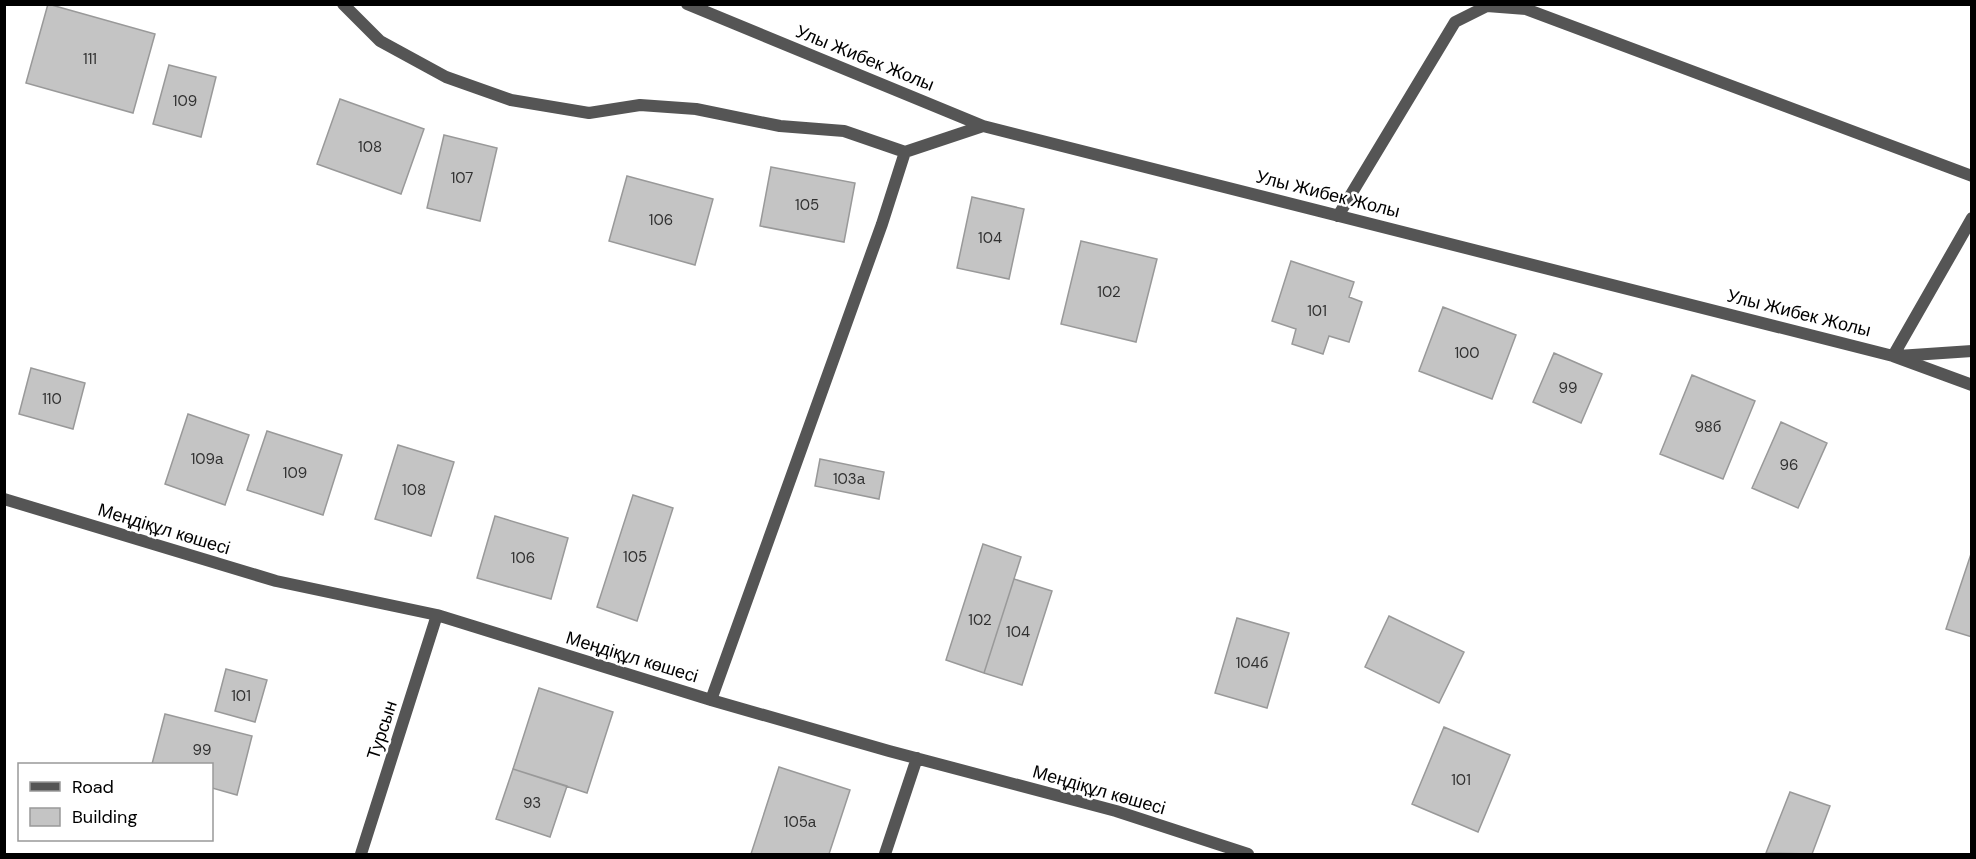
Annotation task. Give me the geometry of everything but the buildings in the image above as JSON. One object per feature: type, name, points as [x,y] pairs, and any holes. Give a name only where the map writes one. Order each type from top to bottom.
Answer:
[{"type":"street","points":[[343,4],[381,41],[446,77],[511,100],[589,113],[640,105],[696,109],[780,126],[844,131],[905,152],[983,126]]},
{"type":"street","name":"Улы Жибек Жолы","points":[[687,4],[983,126],[1893,356],[1971,385]]},
{"type":"street","points":[[1338,216],[1455,22],[1487,6],[1527,9],[1971,176]]},
{"type":"street","points":[[711,700],[882,224],[905,152]]},
{"type":"street","points":[[1893,356],[1971,218]]},
{"type":"street","points":[[1893,356],[1971,351]]},
{"type":"street","name":"Меңдіқұл көшесі","points":[[4,499],[276,581],[437,615],[711,700],[1116,811],[1248,855]]},
{"type":"street","name":"Турсын","points":[[361,855],[437,615]]},
{"type":"street","points":[[885,855],[917,758]]}]
